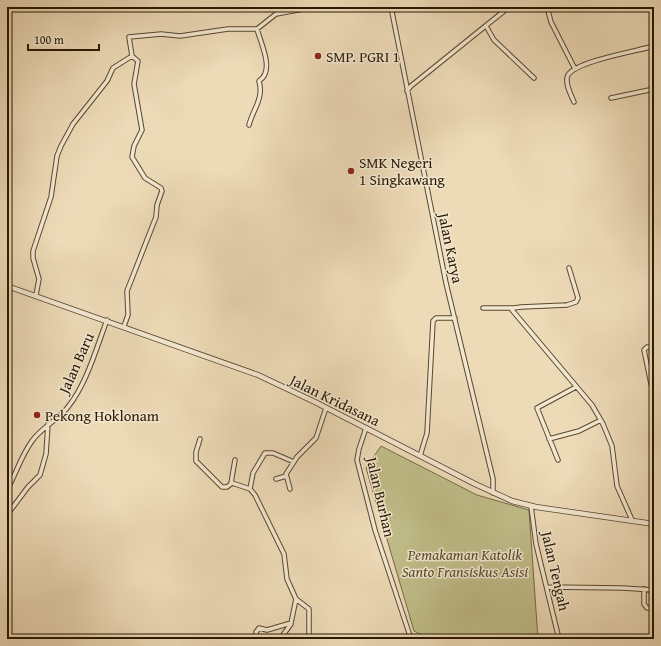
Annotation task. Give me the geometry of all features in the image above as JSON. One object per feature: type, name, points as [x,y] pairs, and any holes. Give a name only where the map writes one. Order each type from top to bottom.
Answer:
[{"type":"street","points":[[124,326],[128,315],[127,290],[156,217],[156,210],[162,190],[145,178],[132,157],[134,146],[142,130],[134,84],[138,61],[132,56],[129,37],[161,34],[180,36],[228,29],[257,29],[276,14],[314,7]]},
{"type":"street","name":"Jalan Karya","points":[[390,7],[437,244],[493,478],[493,493]]},
{"type":"street","points":[[407,91],[509,7]]},
{"type":"street","points":[[547,7],[552,22],[575,69]]},
{"type":"street","points":[[486,26],[494,40],[534,78]]},
{"type":"street","points":[[249,125],[255,108],[259,102],[261,89],[259,81],[266,75],[267,68],[257,29]]},
{"type":"street","points":[[574,102],[567,81],[568,75],[575,69],[606,58],[654,46]]},
{"type":"street","points":[[36,295],[39,279],[33,258],[33,251],[51,197],[57,156],[60,146],[72,124],[107,81],[113,68],[132,56]]},
{"type":"street","points":[[611,98],[654,90]]},
{"type":"street","points":[[483,308],[514,308],[574,304],[578,298],[569,268]]},
{"type":"street","name":"Jalan Kridasana","points":[[7,286],[237,366],[326,408],[493,493],[512,501],[531,506],[654,524]]},
{"type":"street","points":[[514,308],[512,311],[592,405],[601,420],[612,446],[616,486],[632,520]]},
{"type":"street","points":[[420,456],[427,433],[433,321],[436,318],[455,318]]},
{"type":"street","name":"Jalan Baru","points":[[7,490],[30,444],[38,433],[65,411],[74,398],[107,320]]},
{"type":"street","points":[[651,384],[644,350],[647,347],[654,348]]},
{"type":"street","points":[[558,460],[537,408],[576,387]]},
{"type":"street","points":[[276,479],[286,476],[294,462],[316,438],[326,408]]},
{"type":"street","points":[[549,439],[579,431],[601,420]]},
{"type":"street","points":[[10,511],[28,487],[40,475],[46,454],[48,424]]},
{"type":"street","name":"Jalan Burhan","points":[[366,428],[357,460],[375,530],[411,639]]},
{"type":"street","points":[[200,439],[195,456],[197,463],[209,472],[219,485],[227,487],[231,483],[235,460]]},
{"type":"street","points":[[250,489],[253,472],[265,453],[273,453],[294,462]]},
{"type":"street","points":[[286,476],[290,489]]},
{"type":"street","points":[[231,483],[250,489],[261,505],[284,554],[287,579],[296,599],[309,609],[309,639]]},
{"type":"street","name":"Jalan Tengah","points":[[531,506],[535,537],[559,637],[554,639]]},
{"type":"street","points":[[547,587],[654,590]]},
{"type":"street","points":[[644,589],[644,604],[648,608],[654,608]]},
{"type":"street","points":[[280,639],[291,623],[296,599]]},
{"type":"street","points":[[258,639],[256,632],[259,628],[267,630],[291,623]]},
{"type":"green space","name":"Pemakaman Katolik Santo Fransiskus Asisi","points":[[381,446],[477,495],[529,510],[538,639],[430,639],[414,631],[366,468]]},
{"type":"place","name":"SMP. PGRI 1","points":[[318,56]]},
{"type":"place","name":"SMK Negeri 1 Singkawang","points":[[351,171]]},
{"type":"place","name":"Pekong Hoklonam","points":[[37,415]]}]
